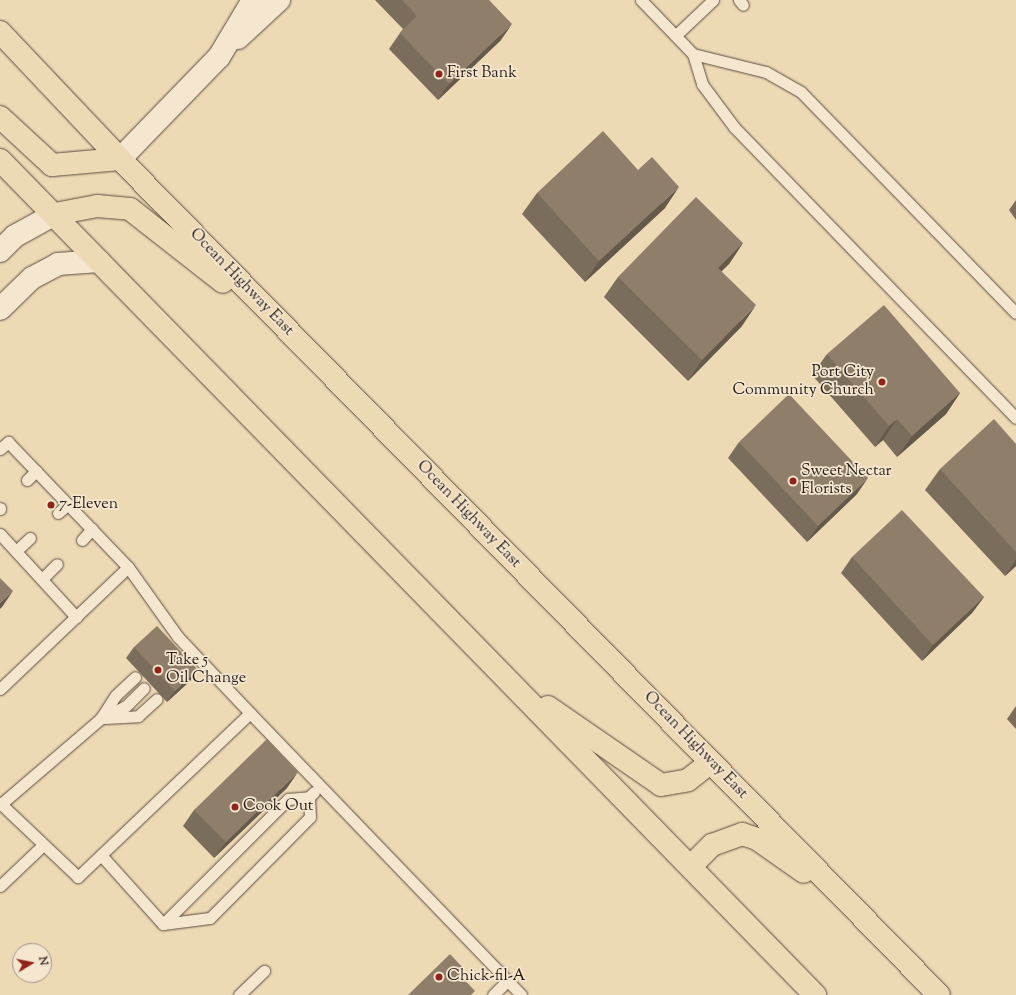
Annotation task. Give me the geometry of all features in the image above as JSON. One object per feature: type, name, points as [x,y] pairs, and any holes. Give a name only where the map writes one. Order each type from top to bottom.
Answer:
[{"type":"highway","name":"Ocean Highway East","points":[[0,32],[120,159],[939,995]]},
{"type":"highway","points":[[0,117],[52,165],[120,159]]},
{"type":"highway","points":[[0,160],[55,214],[99,261],[691,866],[815,995]]},
{"type":"highway","points":[[55,214],[97,206],[130,208],[305,348]]},
{"type":"highway","points":[[500,672],[661,785],[688,780],[711,762]]},
{"type":"highway","points":[[691,866],[712,845],[742,834],[758,839],[852,907]]},
{"type":"street","points":[[219,57],[253,0]]},
{"type":"street","points":[[120,159],[219,57],[279,0]]},
{"type":"street","points":[[0,251],[16,236],[55,214]]},
{"type":"street","points":[[0,310],[32,278],[58,264],[99,261]]},
{"type":"lane","points":[[641,0],[693,54],[702,84],[734,127],[869,271],[1016,418]]},
{"type":"lane","points":[[676,35],[713,0]]},
{"type":"lane","points":[[693,54],[766,72],[801,92],[1016,313]]},
{"type":"lane","points":[[0,449],[8,442],[68,504],[128,567],[178,637],[521,995]]},
{"type":"lane","points":[[27,480],[36,471]]},
{"type":"lane","points":[[58,513],[68,504]]},
{"type":"lane","points":[[82,540],[92,530]]},
{"type":"lane","points":[[0,534],[76,617]]},
{"type":"lane","points":[[16,551],[30,538]]},
{"type":"lane","points":[[42,579],[56,564]]},
{"type":"lane","points":[[0,689],[128,567]]},
{"type":"lane","points":[[168,647],[178,637]]},
{"type":"lane","points":[[178,657],[189,647]]},
{"type":"lane","points":[[189,668],[199,658]]},
{"type":"lane","points":[[100,719],[116,695],[135,677]]},
{"type":"lane","points":[[144,688],[126,706],[100,719],[1,804],[42,846],[78,877],[250,713]]},
{"type":"lane","points":[[100,719],[138,716],[157,699]]},
{"type":"lane","points":[[163,924],[288,799],[309,797],[320,786]]},
{"type":"lane","points":[[163,924],[210,918],[310,817],[309,797]]},
{"type":"lane","points":[[0,886],[42,846]]},
{"type":"lane","points":[[101,855],[163,924]]},
{"type":"lane","points":[[239,995],[264,971]]},
{"type":"lane","points":[[493,995],[507,981]]},
{"type":"building","name":"First Bank","points":[[402,0],[489,0],[512,24],[449,84],[400,33],[417,16]]},
{"type":"building","points":[[603,131],[638,170],[652,157],[679,187],[599,261],[537,193]]},
{"type":"building","points":[[696,197],[743,243],[718,268],[756,305],[702,360],[618,277]]},
{"type":"building","points":[[884,305],[960,393],[912,436],[897,419],[889,426],[827,354]]},
{"type":"building","points":[[789,394],[868,478],[818,526],[739,442]]},
{"type":"building","points":[[994,419],[1016,444],[1016,552],[940,469]]},
{"type":"building","points":[[902,510],[984,597],[933,645],[852,557]]},
{"type":"building","points":[[0,578],[13,591],[0,603]]},
{"type":"building","points":[[157,626],[198,670],[175,691],[134,647]]},
{"type":"building","name":"Cook Out","points":[[267,739],[298,772],[226,842],[194,810]]},
{"type":"building","points":[[450,954],[464,969],[459,974],[475,991],[471,995],[408,995]]},
{"type":"place","name":"First Bank","points":[[439,74]]},
{"type":"place","name":"Port City Community Church","points":[[882,382]]},
{"type":"place","name":"Sweet Nectar Florists","points":[[793,481]]},
{"type":"place","name":"7-Eleven","points":[[51,505]]},
{"type":"place","name":"Take 5 Oil Change","points":[[158,670]]},
{"type":"place","name":"Cook Out","points":[[235,807]]},
{"type":"place","name":"Chick-fil-A","points":[[439,977]]}]
